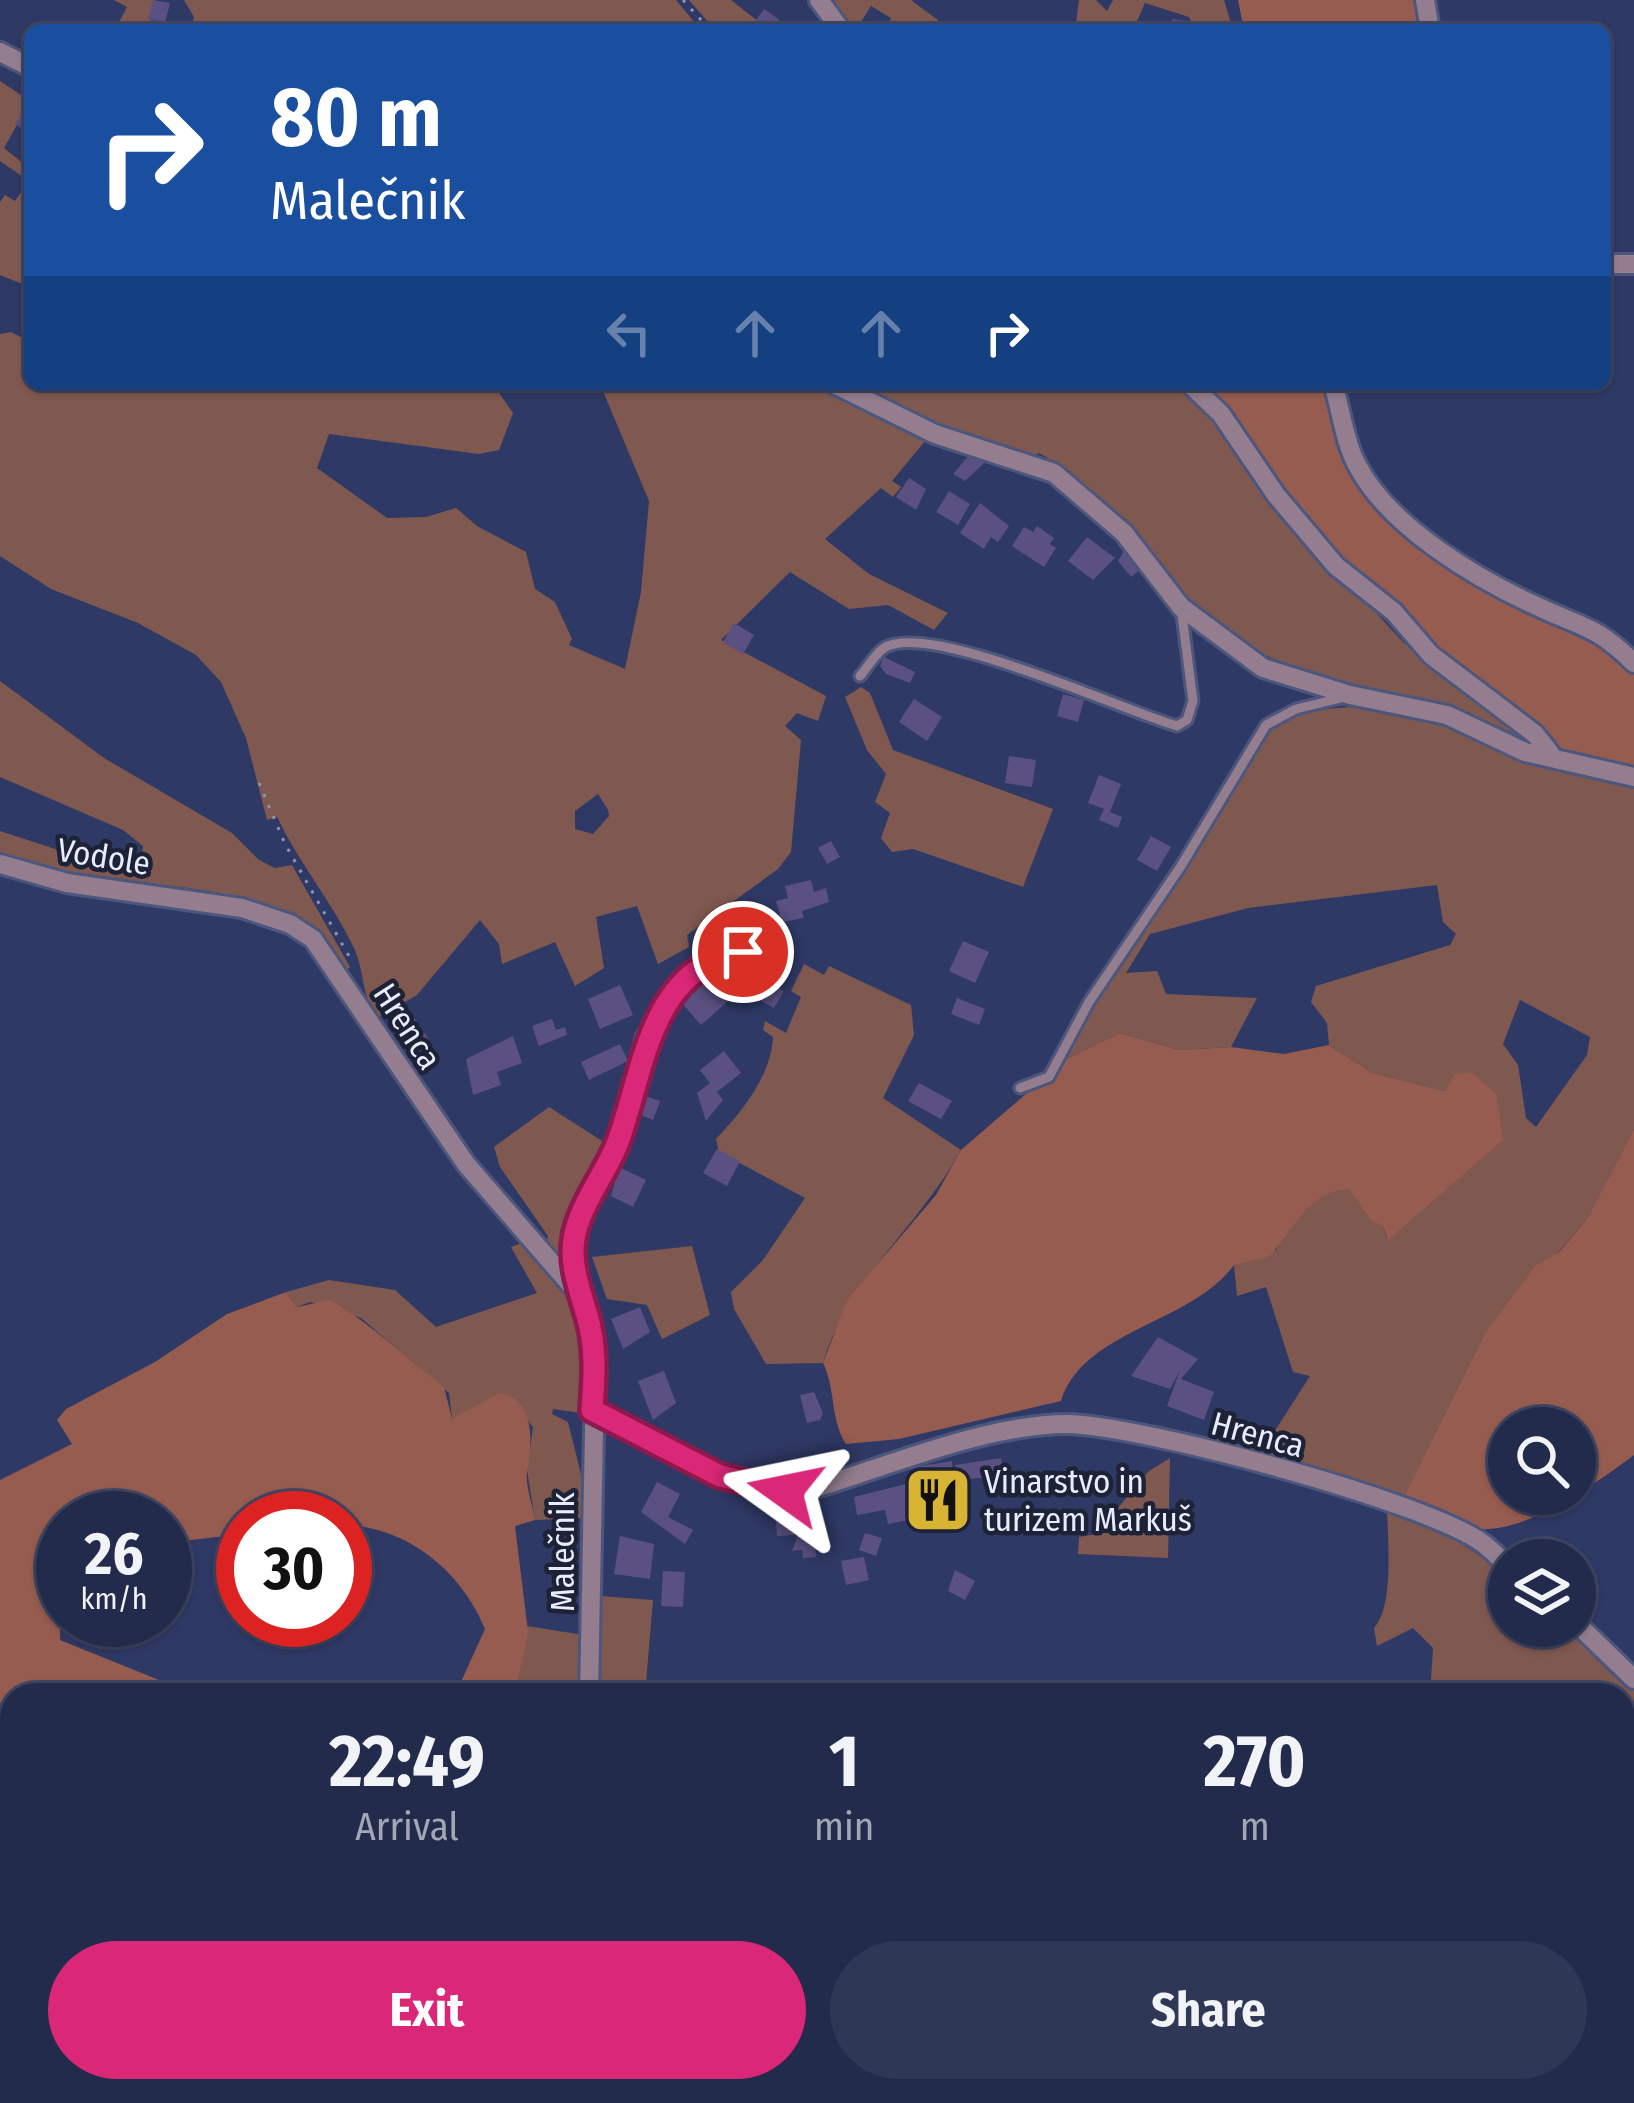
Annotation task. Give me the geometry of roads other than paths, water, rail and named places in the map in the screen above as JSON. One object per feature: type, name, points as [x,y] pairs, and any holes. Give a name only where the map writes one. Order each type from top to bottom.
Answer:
[{"type":"street","points":[[846,390],[935,434],[1054,473],[1124,533],[1180,607],[1263,668],[1350,695],[1447,715],[1525,752],[1550,753],[1634,777]]},
{"type":"street","points":[[1196,390],[1221,414],[1276,495],[1336,566],[1394,612],[1431,655],[1535,734],[1550,753]]},
{"type":"street","points":[[1335,390],[1353,459],[1376,498],[1420,537],[1541,608],[1610,637],[1634,663]]},
{"type":"street","name":"Vodole","points":[[0,864],[67,883],[201,900]]},
{"type":"street","name":"Hrenca","points":[[201,900],[263,913],[301,930],[326,951],[466,1164],[578,1292]]},
{"type":"street","name":"Hrenca","points":[[590,1326],[578,1292],[573,1239],[623,1127],[646,1037],[670,1000],[712,961],[743,952],[771,963]]},
{"type":"street","name":"Malečnik","points":[[589,1683],[590,1326]]},
{"type":"street","name":"Hrenca","points":[[592,1410],[720,1476],[785,1491],[809,1490],[974,1441],[1067,1424],[1174,1443],[1425,1518],[1488,1548]]},
{"type":"street","points":[[1596,1642],[1634,1679]]},
{"type":"lane","points":[[860,676],[884,648],[900,643],[1053,676],[1177,726],[1186,720],[1193,701],[1180,607]]},
{"type":"lane","points":[[1021,1088],[1049,1077],[1089,1003],[1181,866],[1266,725],[1296,709],[1350,695]]},
{"type":"place","name":"Vinarstvo in turizem Markuš","points":[[938,1500]]}]
